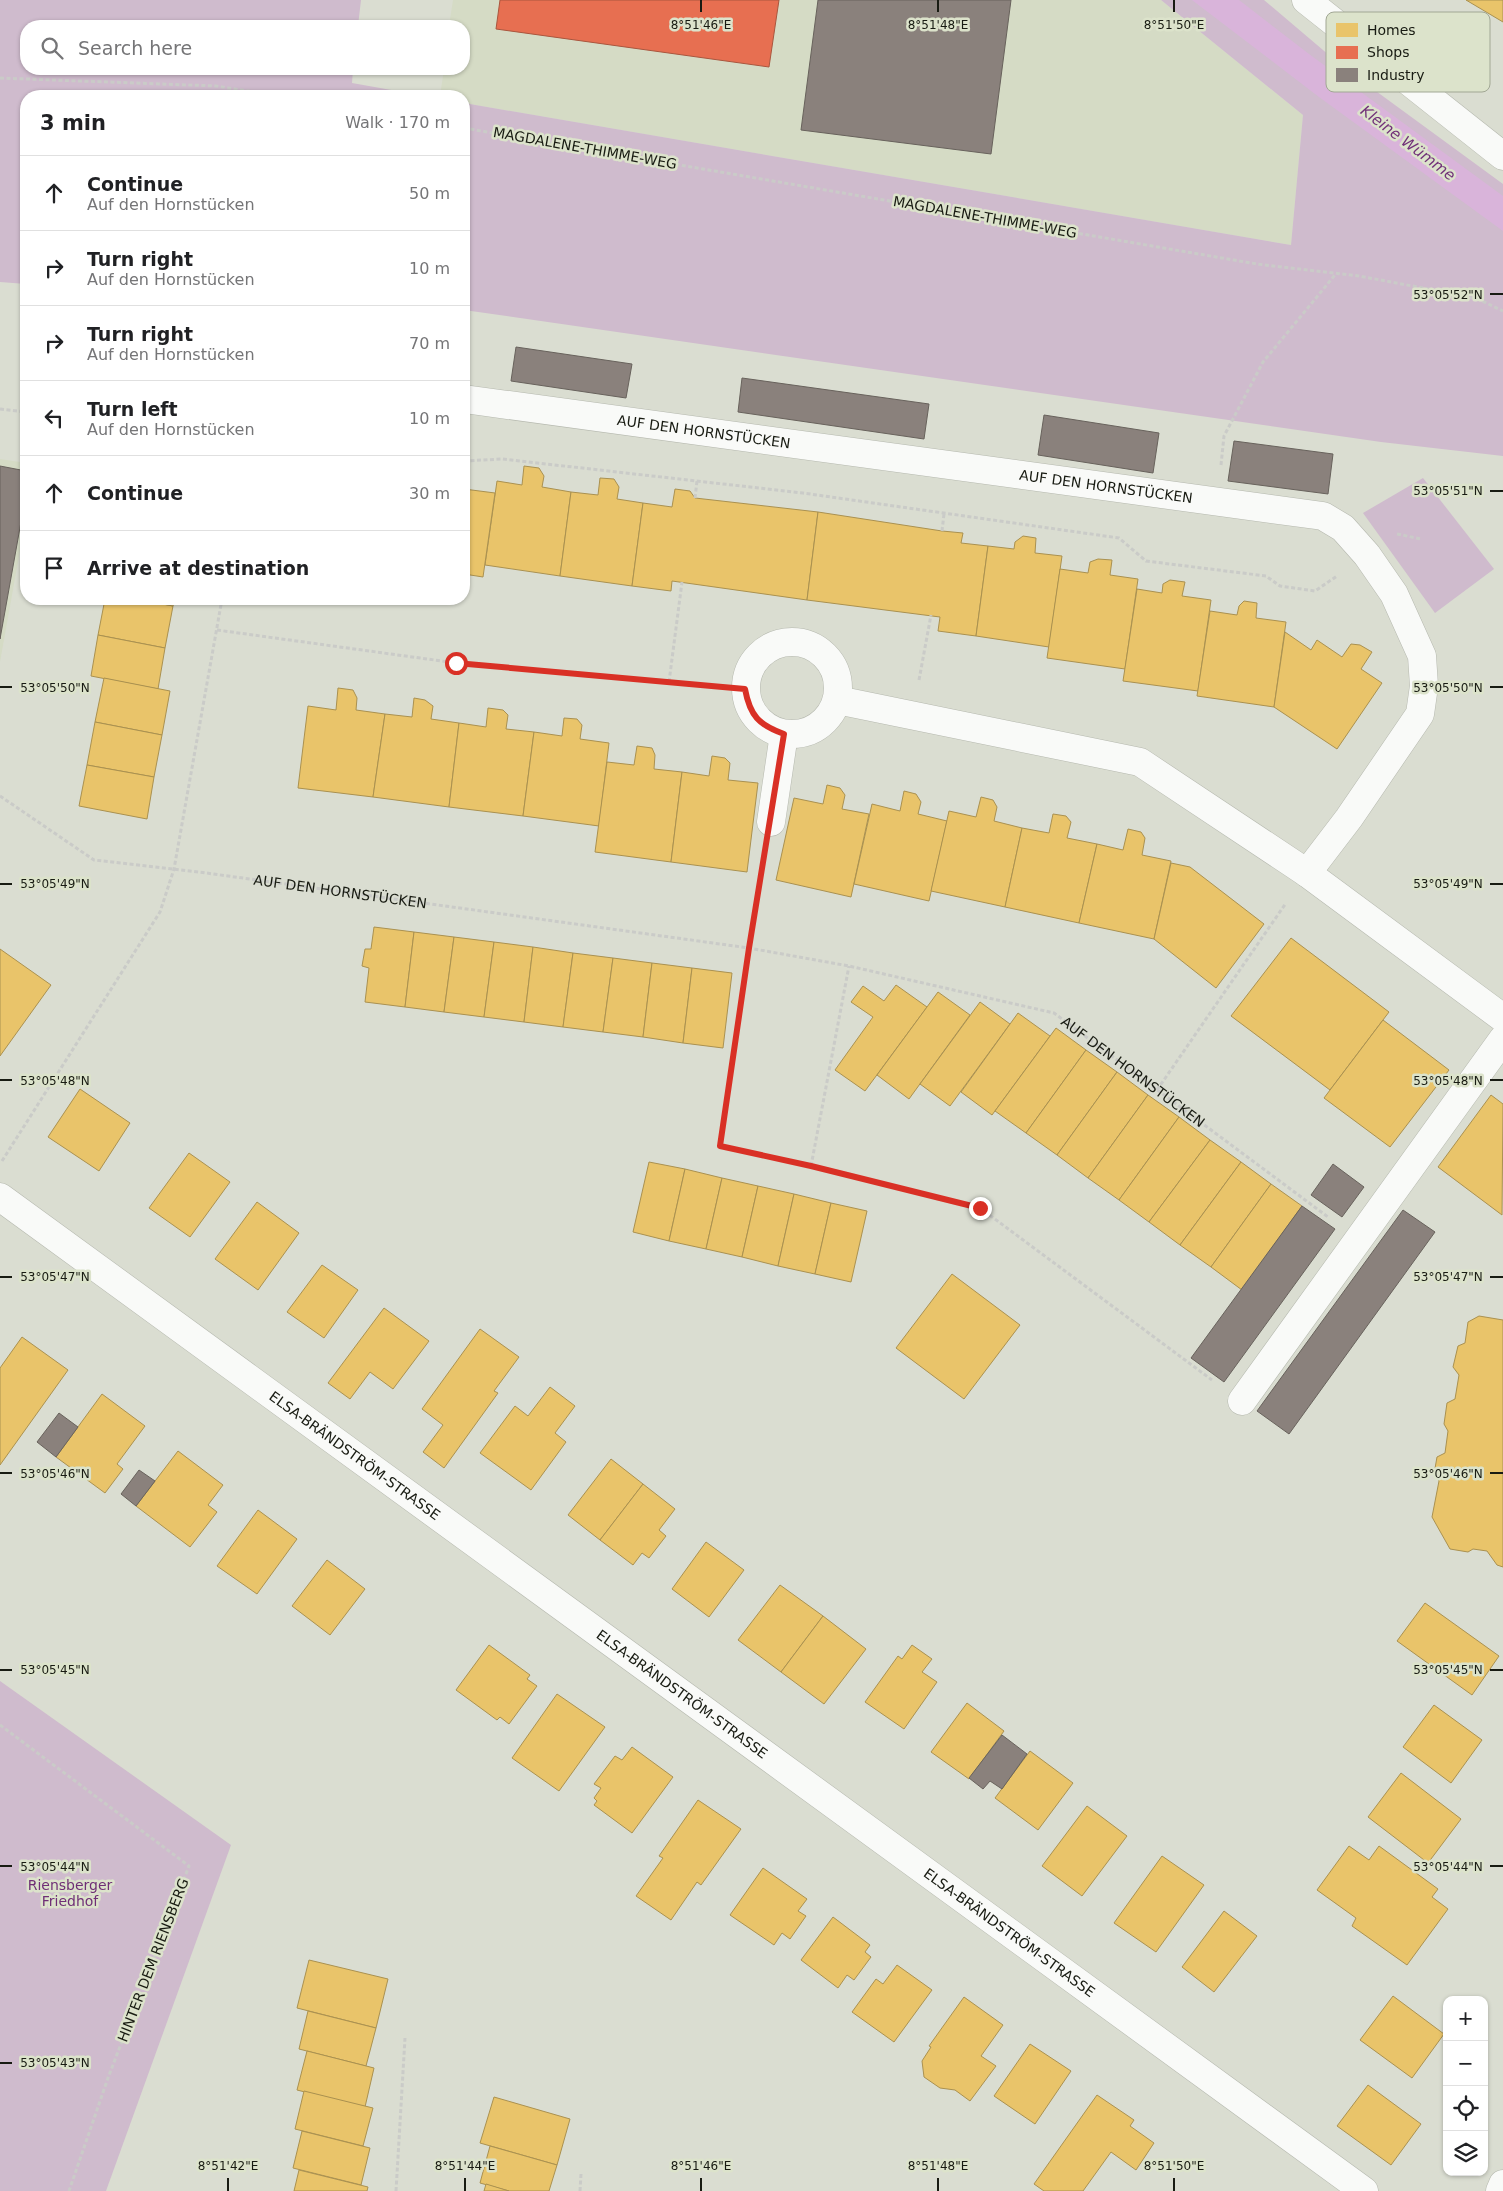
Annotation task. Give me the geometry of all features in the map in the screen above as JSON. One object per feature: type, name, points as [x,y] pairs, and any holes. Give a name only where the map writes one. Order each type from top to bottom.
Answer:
[{"type":"street","points":[[1306,0],[1326,16]]},
{"type":"street","points":[[1422,92],[1503,156]]},
{"type":"street","name":"AUF DEN HORNSTÜCKEN","points":[[470,400],[1323,516],[1343,528],[1367,555],[1394,594],[1422,656],[1424,686],[1420,714],[1349,818],[1307,873]]},
{"type":"street","points":[[781,642],[798,642],[812,647],[825,656],[834,668],[838,684],[837,700],[832,712],[823,723],[811,731],[798,734],[784,734],[769,729],[756,719],[748,705],[745,689],[747,673],[755,659],[767,649],[781,642]]},
{"type":"street","points":[[837,700],[1140,762],[1307,873],[1503,1018]]},
{"type":"street","points":[[771,822],[784,734]]},
{"type":"street","points":[[1242,1401],[1503,1039]]},
{"type":"street","name":"ELSA-BRÄNDSTRÖM-STRASSE","points":[[0,1196],[1364,2191]]},
{"type":"street","points":[[1500,2191],[1503,2184]]},
{"type":"path","points":[[0,78],[216,86],[241,90]]},
{"type":"path","name":"MAGDALENE-THIMME-WEG","points":[[470,129],[1257,264],[1359,276],[1478,298],[1503,311]]},
{"type":"path","points":[[1216,501],[1224,436],[1263,362],[1335,274]]},
{"type":"path","points":[[0,409],[20,411]]},
{"type":"path","points":[[470,461],[502,459],[812,494],[1120,538],[1146,561],[1266,576],[1280,586],[1315,591]]},
{"type":"path","points":[[695,498],[698,481]]},
{"type":"path","points":[[942,531],[944,514]]},
{"type":"path","points":[[668,682],[682,582]]},
{"type":"path","points":[[0,1164],[160,912],[174,869],[221,605]]},
{"type":"path","points":[[912,715],[931,616]]},
{"type":"path","points":[[217,630],[456,663],[745,689]]},
{"type":"path","name":"AUF DEN HORNSTÜCKEN","points":[[0,796],[94,860],[174,869],[749,948],[849,966],[1054,1013],[1357,1239]]},
{"type":"path","points":[[771,822],[749,948],[720,1146],[811,1166],[980,1208],[1242,1401]]},
{"type":"path","points":[[1157,1090],[1307,873]]},
{"type":"path","points":[[811,1166],[849,966]]},
{"type":"path","name":"HINTER DEM RIENSBERG","points":[[0,1725],[189,1866],[108,2078],[69,2191]]},
{"type":"path","points":[[396,2191],[405,2038]]},
{"type":"path","points":[[580,2191],[581,2174]]},
{"type":"shaded area","points":[[453,0],[1161,0],[1303,115],[1291,245],[470,104],[470,90],[441,90],[443,75],[470,75],[470,20],[450,20]]},
{"type":"shaded area","points":[[0,459],[20,462],[20,550],[0,662]]},
{"type":"green space","points":[[0,0],[361,0],[359,20],[20,20],[20,75],[353,75],[352,83],[391,90],[20,90],[20,284],[0,282]]},
{"type":"green space","points":[[1161,0],[1264,0],[1326,53],[1326,92],[1377,92],[1503,184],[1503,456],[1381,442],[470,311],[470,104],[1291,245],[1303,115]]},
{"type":"green space","points":[[1423,478],[1494,569],[1435,613],[1363,513]]},
{"type":"green space","name":"Riensberger Friedhof","points":[[0,1681],[231,1845],[106,2191],[0,2191]]},
{"type":"water","name":"Kleine Wümme","points":[[1192,0],[1239,0],[1326,66],[1326,92],[1361,92],[1503,196],[1503,231],[1319,97]]},
{"type":"building: Homes","points":[[1466,0],[1503,0],[1503,22],[1490,14],[1490,12],[1486,12]]},
{"type":"building: Homes","points":[[524,466],[539,468],[544,476],[542,487],[571,492],[560,576],[485,565],[497,481],[522,485]]},
{"type":"building: Homes","points":[[600,478],[614,479],[619,487],[617,499],[643,503],[632,586],[560,576],[571,492],[598,495]]},
{"type":"building: Homes","points":[[675,489],[690,491],[695,498],[818,512],[807,600],[672,581],[671,591],[632,586],[643,503],[672,507]]},
{"type":"building: Homes","points":[[470,490],[495,493],[483,577],[470,575]]},
{"type":"building: Homes","points":[[818,512],[963,533],[961,543],[988,546],[976,636],[938,631],[940,617],[807,600]]},
{"type":"building: Homes","points":[[1023,536],[1036,538],[1035,553],[1062,556],[1049,647],[976,636],[988,546],[1014,549],[1015,542]]},
{"type":"building: Homes","points":[[1098,559],[1112,560],[1110,575],[1138,579],[1125,669],[1047,658],[1060,569],[1088,573],[1090,562]]},
{"type":"building: Homes","points":[[1170,580],[1185,582],[1182,596],[1211,600],[1198,691],[1123,681],[1137,589],[1162,593],[1163,584]]},
{"type":"building: Homes","points":[[1244,601],[1257,603],[1256,618],[1286,622],[1274,707],[1197,696],[1210,611],[1237,615],[1239,606]]},
{"type":"building: Homes","points":[[104,605],[173,606],[165,648],[98,635]]},
{"type":"building: Homes","points":[[1285,632],[1311,650],[1317,640],[1342,657],[1351,644],[1360,645],[1372,652],[1361,669],[1382,683],[1337,749],[1274,707]]},
{"type":"building: Homes","points":[[98,635],[165,648],[158,689],[91,676]]},
{"type":"building: Homes","points":[[104,678],[170,691],[162,735],[95,722]]},
{"type":"building: Homes","points":[[338,688],[353,690],[357,698],[356,710],[385,714],[373,797],[298,788],[308,706],[336,710]]},
{"type":"building: Homes","points":[[414,698],[425,700],[433,706],[431,719],[459,723],[449,807],[373,797],[385,714],[412,717]]},
{"type":"building: Homes","points":[[488,708],[503,710],[508,715],[506,729],[534,732],[523,816],[449,807],[459,723],[486,727]]},
{"type":"building: Homes","points":[[564,718],[577,719],[582,725],[580,739],[609,743],[599,826],[523,816],[534,732],[562,736]]},
{"type":"building: Homes","points":[[95,722],[162,735],[154,777],[87,765]]},
{"type":"building: Homes","points":[[637,746],[652,748],[655,755],[654,769],[682,772],[671,862],[595,852],[607,762],[634,765]]},
{"type":"building: Homes","points":[[712,756],[725,758],[730,763],[728,780],[758,783],[747,872],[671,862],[682,772],[709,776]]},
{"type":"building: Homes","points":[[87,765],[154,777],[147,819],[79,806]]},
{"type":"building: Homes","points":[[827,785],[840,788],[845,795],[842,809],[869,814],[851,897],[776,880],[794,798],[823,804]]},
{"type":"building: Homes","points":[[904,791],[916,794],[921,802],[918,814],[947,821],[929,901],[854,884],[872,804],[900,811]]},
{"type":"building: Homes","points":[[981,797],[993,800],[997,807],[994,821],[1022,828],[1005,907],[931,891],[949,811],[976,817]]},
{"type":"building: Homes","points":[[1053,814],[1066,816],[1071,822],[1067,838],[1097,844],[1079,923],[1005,907],[1022,828],[1049,833]]},
{"type":"building: Homes","points":[[1128,829],[1141,832],[1145,838],[1142,855],[1171,861],[1154,939],[1079,923],[1097,844],[1123,850]]},
{"type":"building: Homes","points":[[1171,863],[1190,867],[1264,924],[1216,988],[1154,939]]},
{"type":"building: Homes","points":[[374,927],[414,932],[405,1007],[365,1002],[369,968],[362,966],[365,949],[371,949]]},
{"type":"building: Homes","points":[[414,932],[454,937],[444,1012],[405,1007]]},
{"type":"building: Homes","points":[[454,937],[494,942],[484,1017],[444,1012]]},
{"type":"building: Homes","points":[[1291,938],[1389,1012],[1330,1090],[1231,1016]]},
{"type":"building: Homes","points":[[494,942],[533,947],[524,1022],[484,1017]]},
{"type":"building: Homes","points":[[533,947],[573,953],[563,1027],[524,1022]]},
{"type":"building: Homes","points":[[0,949],[51,985],[0,1056]]},
{"type":"building: Homes","points":[[573,953],[613,958],[603,1032],[563,1027]]},
{"type":"building: Homes","points":[[613,958],[652,963],[643,1037],[603,1032]]},
{"type":"building: Homes","points":[[652,963],[692,968],[683,1043],[643,1037]]},
{"type":"building: Homes","points":[[692,968],[732,973],[723,1048],[683,1043]]},
{"type":"building: Homes","points":[[896,985],[927,1007],[865,1091],[835,1070],[873,1017],[851,1002],[863,986],[884,1001]]},
{"type":"building: Homes","points":[[938,992],[970,1015],[909,1099],[877,1075]]},
{"type":"building: Homes","points":[[980,1002],[1010,1024],[950,1106],[920,1084]]},
{"type":"building: Homes","points":[[1018,1013],[1050,1036],[992,1115],[961,1092]]},
{"type":"building: Homes","points":[[1383,1020],[1449,1070],[1390,1147],[1324,1098]]},
{"type":"building: Homes","points":[[1056,1028],[1086,1050],[1026,1133],[995,1111]]},
{"type":"building: Homes","points":[[1086,1050],[1117,1072],[1057,1155],[1026,1133]]},
{"type":"building: Homes","points":[[1117,1072],[1148,1095],[1088,1178],[1057,1155]]},
{"type":"building: Homes","points":[[80,1089],[130,1123],[99,1171],[48,1137]]},
{"type":"building: Homes","points":[[1148,1095],[1179,1117],[1119,1200],[1088,1178]]},
{"type":"building: Homes","points":[[1491,1095],[1503,1104],[1502,1215],[1438,1167]]},
{"type":"building: Homes","points":[[1179,1117],[1210,1140],[1149,1222],[1119,1200]]},
{"type":"building: Homes","points":[[1210,1140],[1241,1162],[1180,1245],[1149,1222]]},
{"type":"building: Homes","points":[[189,1153],[230,1182],[190,1237],[149,1208]]},
{"type":"building: Homes","points":[[649,1162],[685,1169],[669,1241],[633,1232]]},
{"type":"building: Homes","points":[[1241,1162],[1271,1184],[1211,1267],[1180,1245]]},
{"type":"building: Homes","points":[[685,1169],[722,1178],[706,1249],[669,1241]]},
{"type":"building: Homes","points":[[722,1178],[758,1186],[742,1257],[706,1249]]},
{"type":"building: Homes","points":[[1271,1184],[1302,1206],[1242,1290],[1211,1267]]},
{"type":"building: Homes","points":[[758,1186],[794,1194],[778,1266],[742,1257]]},
{"type":"building: Homes","points":[[794,1194],[831,1203],[815,1274],[778,1266]]},
{"type":"building: Homes","points":[[257,1202],[299,1233],[258,1290],[215,1259]]},
{"type":"building: Homes","points":[[831,1203],[867,1211],[851,1282],[815,1274]]},
{"type":"building: Homes","points":[[322,1265],[358,1290],[324,1338],[287,1312]]},
{"type":"building: Homes","points":[[952,1274],[1020,1325],[964,1399],[896,1348]]},
{"type":"building: Homes","points":[[384,1308],[429,1341],[393,1389],[370,1372],[350,1399],[328,1383]]},
{"type":"building: Homes","points":[[1479,1316],[1503,1320],[1503,1567],[1497,1565],[1487,1551],[1473,1549],[1468,1552],[1450,1549],[1432,1517],[1439,1481],[1434,1474],[1437,1457],[1445,1453],[1448,1431],[1444,1424],[1447,1403],[1455,1399],[1459,1375],[1453,1367],[1458,1346],[1465,1343],[1468,1322]]},
{"type":"building: Homes","points":[[480,1329],[519,1357],[494,1391],[498,1393],[444,1468],[423,1452],[443,1425],[422,1409]]},
{"type":"building: Homes","points":[[22,1337],[68,1370],[0,1465],[0,1368]]},
{"type":"building: Homes","points":[[550,1387],[575,1406],[555,1433],[566,1442],[531,1490],[480,1453],[515,1406],[528,1416]]},
{"type":"building: Homes","points":[[102,1394],[145,1426],[117,1464],[123,1469],[105,1493],[56,1457]]},
{"type":"building: Homes","points":[[178,1451],[223,1485],[208,1505],[217,1512],[190,1547],[136,1506]]},
{"type":"building: Homes","points":[[611,1459],[643,1484],[600,1540],[568,1515]]},
{"type":"building: Homes","points":[[643,1484],[675,1509],[659,1530],[666,1536],[649,1558],[642,1553],[633,1565],[600,1540]]},
{"type":"building: Homes","points":[[258,1510],[297,1539],[257,1594],[217,1566]]},
{"type":"building: Homes","points":[[706,1542],[744,1570],[709,1617],[672,1589]]},
{"type":"building: Homes","points":[[327,1560],[365,1589],[330,1635],[292,1606]]},
{"type":"building: Homes","points":[[780,1585],[823,1616],[781,1672],[738,1640]]},
{"type":"building: Homes","points":[[1425,1603],[1499,1656],[1472,1695],[1397,1641]]},
{"type":"building: Homes","points":[[823,1616],[866,1649],[824,1704],[781,1672]]},
{"type":"building: Homes","points":[[489,1645],[530,1675],[527,1679],[537,1686],[509,1724],[500,1717],[497,1720],[456,1690]]},
{"type":"building: Homes","points":[[912,1645],[932,1659],[922,1672],[937,1682],[904,1729],[865,1702],[898,1656],[902,1659]]},
{"type":"building: Homes","points":[[557,1694],[605,1727],[559,1791],[512,1758]]},
{"type":"building: Homes","points":[[967,1703],[1004,1731],[969,1779],[931,1752]]},
{"type":"building: Homes","points":[[1434,1705],[1482,1740],[1451,1783],[1403,1747]]},
{"type":"building: Homes","points":[[632,1747],[673,1777],[632,1833],[594,1805],[597,1801],[594,1798],[601,1788],[594,1784],[615,1756],[622,1760]]},
{"type":"building: Homes","points":[[1030,1751],[1073,1783],[1038,1830],[995,1798]]},
{"type":"building: Homes","points":[[1401,1773],[1461,1819],[1428,1863],[1368,1817]]},
{"type":"building: Homes","points":[[698,1800],[741,1829],[701,1885],[697,1882],[671,1920],[636,1896],[663,1858],[659,1856]]},
{"type":"building: Homes","points":[[1087,1806],[1127,1836],[1082,1896],[1042,1866]]},
{"type":"building: Homes","points":[[1349,1846],[1369,1860],[1379,1846],[1438,1889],[1432,1897],[1448,1909],[1407,1965],[1352,1926],[1356,1918],[1317,1890]]},
{"type":"building: Homes","points":[[1162,1856],[1204,1885],[1156,1952],[1114,1923]]},
{"type":"building: Homes","points":[[763,1868],[807,1899],[798,1911],[806,1916],[790,1939],[782,1933],[774,1945],[730,1915]]},
{"type":"building: Homes","points":[[1224,1911],[1257,1936],[1214,1992],[1182,1967]]},
{"type":"building: Homes","points":[[833,1917],[870,1945],[865,1952],[871,1957],[854,1980],[847,1975],[838,1988],[801,1960]]},
{"type":"building: Homes","points":[[309,1960],[388,1979],[376,2028],[297,2008]]},
{"type":"building: Homes","points":[[897,1965],[932,1990],[894,2042],[852,2012],[876,1979],[883,1984]]},
{"type":"building: Homes","points":[[1393,1996],[1443,2033],[1412,2078],[1360,2040]]},
{"type":"building: Homes","points":[[964,1997],[1003,2025],[981,2056],[996,2066],[970,2101],[955,2090],[940,2088],[924,2077],[922,2061],[931,2047],[929,2046]]},
{"type":"building: Homes","points":[[308,2011],[376,2028],[366,2066],[299,2049]]},
{"type":"building: Homes","points":[[1030,2044],[1071,2071],[1035,2124],[994,2096]]},
{"type":"building: Homes","points":[[307,2051],[374,2068],[365,2107],[297,2090]]},
{"type":"building: Homes","points":[[1368,2085],[1421,2124],[1391,2165],[1337,2126]]},
{"type":"building: Homes","points":[[304,2091],[373,2108],[363,2146],[295,2129]]},
{"type":"building: Homes","points":[[1097,2095],[1134,2120],[1130,2126],[1154,2143],[1136,2170],[1111,2152],[1083,2191],[1044,2191],[1034,2184]]},
{"type":"building: Homes","points":[[494,2097],[570,2119],[557,2165],[480,2143]]},
{"type":"building: Homes","points":[[302,2131],[370,2148],[361,2185],[293,2168]]},
{"type":"building: Homes","points":[[490,2146],[557,2165],[549,2191],[509,2191],[480,2183]]},
{"type":"building: Homes","points":[[299,2170],[368,2187],[367,2191],[294,2191]]},
{"type":"building: Homes","points":[[486,2184],[509,2191],[484,2191]]},
{"type":"building: Shops","points":[[500,0],[779,0],[769,67],[496,29]]},
{"type":"building: Industry","points":[[818,0],[1011,0],[991,154],[801,130]]},
{"type":"building: Industry","points":[[516,347],[632,364],[626,398],[511,381]]},
{"type":"building: Industry","points":[[742,378],[929,404],[924,439],[738,412]]},
{"type":"building: Industry","points":[[1044,415],[1159,433],[1153,473],[1038,455]]},
{"type":"building: Industry","points":[[1234,441],[1333,454],[1328,494],[1228,481]]},
{"type":"building: Industry","points":[[0,466],[20,470],[20,527],[0,639]]},
{"type":"building: Industry","points":[[1333,1164],[1364,1187],[1342,1217],[1311,1195]]},
{"type":"building: Industry","points":[[1302,1206],[1335,1229],[1224,1382],[1191,1358]]},
{"type":"building: Industry","points":[[1403,1210],[1435,1232],[1289,1434],[1257,1411]]},
{"type":"building: Industry","points":[[59,1413],[78,1427],[56,1457],[37,1442]]},
{"type":"building: Industry","points":[[139,1470],[155,1481],[136,1506],[121,1494]]},
{"type":"building: Industry","points":[[1002,1735],[1027,1754],[1002,1789],[990,1781],[983,1789],[969,1778]]},
{"type":"route","points":[[456,663],[745,689],[748,705],[756,719],[769,729],[784,734],[749,948],[720,1146],[811,1166],[980,1208]]}]
